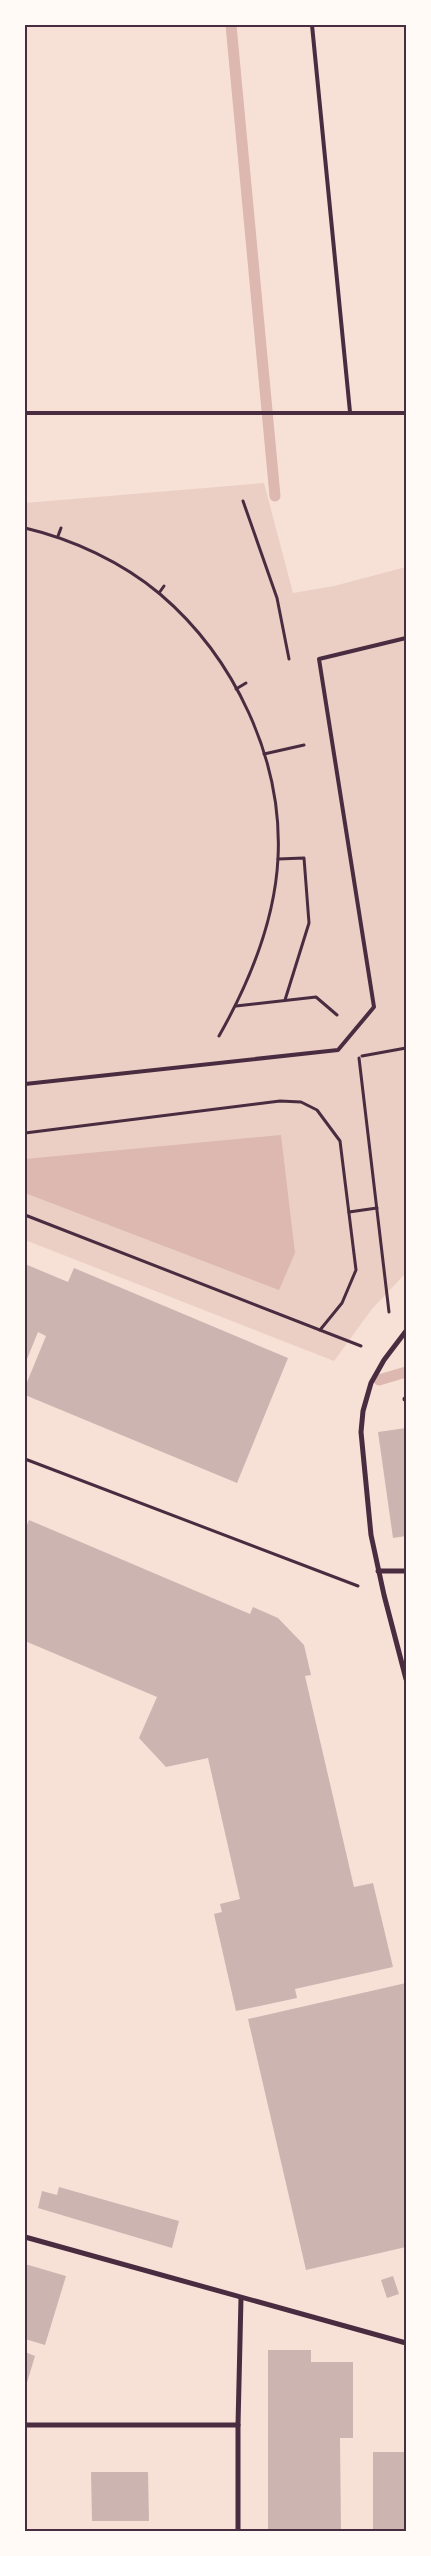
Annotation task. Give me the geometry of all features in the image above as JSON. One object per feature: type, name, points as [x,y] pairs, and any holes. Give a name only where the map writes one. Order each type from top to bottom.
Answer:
[{"type":"street","points":[[406,1332],[384,1360],[371,1383],[363,1411],[361,1432],[371,1535],[378,1571],[406,1679]]},
{"type":"street","points":[[378,1571],[406,1571]]},
{"type":"street","points":[[25,2237],[406,2343]]},
{"type":"street","points":[[238,2531],[241,2298]]},
{"type":"street","points":[[25,2425],[238,2426]]},
{"type":"lane","points":[[312,25],[350,412]]},
{"type":"lane","points":[[25,413],[406,413]]},
{"type":"lane","points":[[25,1084],[338,1050],[374,1007],[319,659],[406,638]]},
{"type":"path","points":[[243,501],[277,598],[289,659]]},
{"type":"path","points":[[25,528],[58,536],[113,563],[159,593],[195,628],[228,672],[254,724],[275,794],[278,859],[262,939],[236,1006],[219,1036]]},
{"type":"path","points":[[58,536],[61,528]]},
{"type":"path","points":[[159,593],[164,586]]},
{"type":"path","points":[[236,689],[246,683]]},
{"type":"path","points":[[264,754],[304,745]]},
{"type":"path","points":[[278,859],[304,858],[309,923],[285,1000]]},
{"type":"path","points":[[236,1006],[316,997],[355,1030],[389,1312]]},
{"type":"path","points":[[359,1056],[406,1048]]},
{"type":"path","points":[[25,1133],[280,1101],[301,1102],[317,1110],[340,1141],[356,1270],[342,1302],[320,1330]]},
{"type":"path","points":[[349,1212],[377,1208]]},
{"type":"path","points":[[25,1215],[361,1346]]},
{"type":"path","points":[[25,1459],[384,1595]]},
{"type":"shaded area","points":[[264,483],[293,593],[334,586],[406,567],[406,1273],[372,1309],[334,1361],[25,1240],[25,503]]},
{"type":"shaded area","points":[[281,1135],[295,1253],[279,1290],[25,1193],[25,1159]]},
{"type":"building","points":[[25,1264],[68,1282],[74,1268],[288,1358],[237,1483],[25,1395],[25,1387],[46,1336],[38,1332],[25,1364]]},
{"type":"building","points":[[406,1428],[406,1536],[393,1538],[378,1432]]},
{"type":"building","points":[[29,1520],[250,1614],[253,1607],[278,1618],[304,1645],[311,1675],[305,1676],[354,1887],[373,1883],[393,1967],[295,1989],[297,1998],[236,2011],[214,1914],[222,1912],[220,1904],[240,1899],[208,1758],[166,1767],[139,1738],[157,1697],[25,1641],[25,1530]]},
{"type":"building","points":[[406,1983],[406,2247],[306,2270],[248,2019]]},
{"type":"building","points":[[59,2187],[179,2221],[172,2248],[38,2208],[42,2191],[57,2195]]},
{"type":"building","points":[[25,2264],[66,2276],[45,2345],[25,2339]]},
{"type":"building","points":[[393,2276],[399,2294],[387,2298],[381,2280]]},
{"type":"building","points":[[268,2350],[311,2350],[311,2362],[353,2362],[353,2438],[340,2438],[341,2531],[268,2531]]},
{"type":"building","points":[[25,2352],[35,2356],[25,2389]]},
{"type":"building","points":[[373,2452],[406,2452],[406,2531],[373,2531]]},
{"type":"building","points":[[91,2472],[148,2472],[149,2521],[92,2521]]},
{"type":"waterway","points":[[231,25],[275,496]]},
{"type":"waterway","points":[[379,1380],[406,1372]]}]
